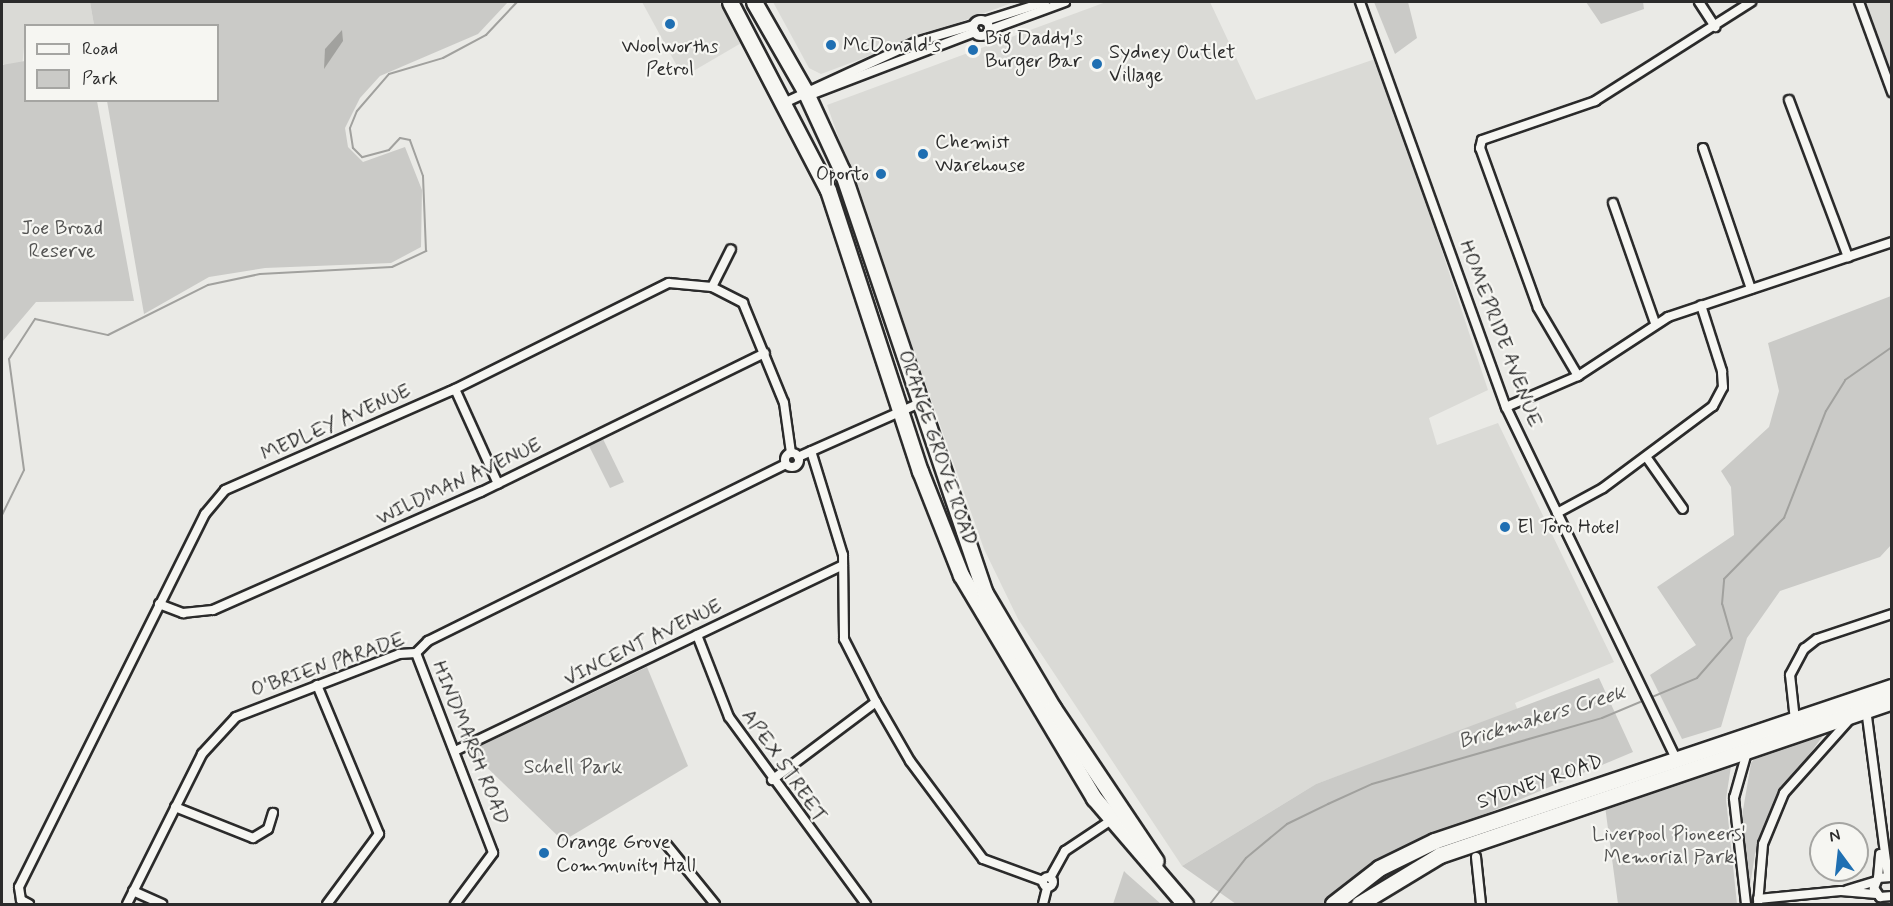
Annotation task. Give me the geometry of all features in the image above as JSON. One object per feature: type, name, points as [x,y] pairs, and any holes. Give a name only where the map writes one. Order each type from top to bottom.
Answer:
[{"type":"highway","name":"ORANGE GROVE ROAD","points":[[730,2],[786,102],[828,190],[900,409],[961,575],[1110,821],[1192,903]]},
{"type":"highway","name":"ORANGE GROVE ROAD","points":[[754,2],[806,94],[867,238],[959,526],[998,617],[1128,824],[1192,903]]},
{"type":"highway","name":"SYDNEY ROAD","points":[[1359,904],[1422,862],[1773,727],[1892,687]]},
{"type":"highway","name":"SYDNEY ROAD","points":[[1334,904],[1379,868],[1416,849],[1678,765],[1748,749],[1892,701]]},
{"type":"street","points":[[974,29],[981,36],[987,25],[1045,2]]},
{"type":"street","points":[[786,102],[974,29],[1065,2]]},
{"type":"street","name":"HOMEPRIDE AVENUE","points":[[1360,2],[1389,75],[1506,407],[1678,765]]},
{"type":"street","points":[[1699,2],[1715,27]]},
{"type":"street","points":[[1578,376],[1538,308],[1480,148],[1482,140],[1595,100],[1715,27],[1751,2]]},
{"type":"street","points":[[1859,2],[1892,92]]},
{"type":"street","points":[[1789,100],[1848,257]]},
{"type":"street","points":[[1703,148],[1751,289]]},
{"type":"street","points":[[1613,203],[1654,323]]},
{"type":"street","points":[[1506,407],[1578,376],[1654,323],[1701,305],[1892,242]]},
{"type":"street","points":[[712,287],[731,249]]},
{"type":"street","name":"MEDLEY AVENUE","points":[[29,904],[21,900],[19,887],[204,514],[225,490],[455,389],[658,286],[712,287],[743,303],[784,403],[795,455]]},
{"type":"street","points":[[1557,513],[1647,458],[1713,406],[1723,387],[1701,305]]},
{"type":"street","name":"WILDMAN AVENUE","points":[[159,604],[183,613],[213,610],[498,484],[765,353]]},
{"type":"street","points":[[455,389],[498,484]]},
{"type":"street","points":[[795,455],[811,451],[900,409],[920,403]]},
{"type":"street","points":[[811,451],[843,564],[844,639],[876,702],[910,761],[983,859],[1047,882]]},
{"type":"street","name":"O'BRIEN PARADE","points":[[127,904],[202,754],[227,724],[261,704],[416,653],[428,641],[786,464],[794,467],[795,455]]},
{"type":"street","points":[[1647,458],[1683,509]]},
{"type":"street","name":"VINCENT AVENUE","points":[[457,750],[843,564]]},
{"type":"street","points":[[1795,720],[1790,675],[1804,649],[1816,639],[1892,614]]},
{"type":"street","name":"APEX STREET","points":[[697,635],[712,686],[772,780],[866,904]]},
{"type":"street","name":"HINDMARSH ROAD","points":[[416,653],[457,750],[493,853],[455,904]]},
{"type":"street","points":[[318,685],[379,834],[327,904]]},
{"type":"street","points":[[772,780],[876,702]]},
{"type":"street","points":[[1861,711],[1880,844],[1891,877],[1841,891],[1758,902],[1763,844],[1784,793],[1861,711]]},
{"type":"street","points":[[1746,904],[1734,798],[1748,749],[1773,727]]},
{"type":"street","points":[[175,807],[253,838],[268,829],[273,813]]},
{"type":"street","points":[[1043,904],[1047,882],[1065,850],[1110,821]]},
{"type":"street","points":[[1880,844],[1877,880],[1880,898]]},
{"type":"street","points":[[667,845],[715,904]]},
{"type":"street","points":[[1476,857],[1481,904]]},
{"type":"street","points":[[133,891],[162,904]]},
{"type":"street","points":[[1841,891],[1880,898],[1891,896],[1891,904]]},
{"type":"shaded area","points":[[2,2],[90,2],[94,24],[24,24],[21,78],[2,63]]},
{"type":"shaded area","points":[[642,2],[719,2],[743,42],[683,77]]},
{"type":"shaded area","points":[[773,2],[1014,2],[821,74],[809,68]]},
{"type":"shaded area","points":[[1106,2],[1210,2],[1256,100],[1378,58],[1488,390],[1429,418],[1437,445],[1498,423],[1614,662],[1515,703],[1518,711],[1316,784],[1182,866],[1018,619],[984,549],[827,105]]},
{"type":"shaded area","points":[[1865,2],[1891,2],[1891,74],[1886,63]]},
{"type":"shaded area","points":[[342,30],[343,41],[324,69],[325,49]]},
{"type":"green space","points":[[90,2],[508,2],[478,34],[380,76],[360,98],[345,128],[348,147],[363,162],[405,147],[422,190],[421,247],[391,263],[265,268],[209,277],[144,314],[107,102],[219,102],[219,24],[94,24]]},
{"type":"green space","points":[[1374,2],[1408,2],[1417,38],[1395,54]]},
{"type":"green space","points":[[1586,2],[1643,2],[1644,9],[1601,24]]},
{"type":"green space","name":"Joe Broad Reserve","points":[[24,61],[24,102],[97,102],[134,301],[36,302],[2,342],[2,65]]},
{"type":"green space","points":[[1891,296],[1891,545],[1880,557],[1780,591],[1747,638],[1721,727],[1682,739],[1650,675],[1696,645],[1657,587],[1734,535],[1731,487],[1721,471],[1769,427],[1779,391],[1768,343]]},
{"type":"green space","points":[[603,439],[624,482],[610,488],[589,446]]},
{"type":"green space","name":"Schell Park","points":[[647,667],[688,766],[563,841],[470,751]]},
{"type":"green space","points":[[1599,678],[1633,752],[1378,859],[1325,904],[1236,904],[1182,866],[1316,784]]},
{"type":"green space","points":[[1825,733],[1772,806],[1755,854],[1749,892],[1742,816],[1751,763],[1757,755]]},
{"type":"green space","name":"Liverpool Pioneers' Memorial Park","points":[[1731,766],[1726,799],[1737,904],[1618,904],[1605,806]]},
{"type":"green space","points":[[1124,871],[1127,874],[1161,904],[1113,904]]},
{"type":"waterway","points":[[2,515],[24,470],[9,359],[35,319],[108,335],[208,285],[260,274],[392,267],[426,251],[423,176],[410,140],[400,138],[389,150],[362,157],[353,148],[350,128],[357,111],[389,74],[443,58],[486,35],[517,2]]},
{"type":"waterway","name":"Brickmakers Creek","points":[[1210,904],[1246,858],[1287,824],[1328,804],[1372,784],[1602,718],[1697,678],[1732,638],[1722,604],[1724,579],[1784,518],[1826,411],[1845,380],[1892,347]]},
{"type":"place","name":"Woolworths Petrol","points":[[670,24]]},
{"type":"place","name":"McDonald's","points":[[831,45]]},
{"type":"place","name":"Big Daddy's Burger Bar","points":[[973,50]]},
{"type":"place","name":"Sydney Outlet Village","points":[[1097,64]]},
{"type":"place","name":"Chemist Warehouse","points":[[923,154]]},
{"type":"place","name":"Oporto","points":[[881,174]]},
{"type":"place","name":"El Toro Hotel","points":[[1505,527]]},
{"type":"place","name":"Orange Grove Community Hall","points":[[544,853]]}]
